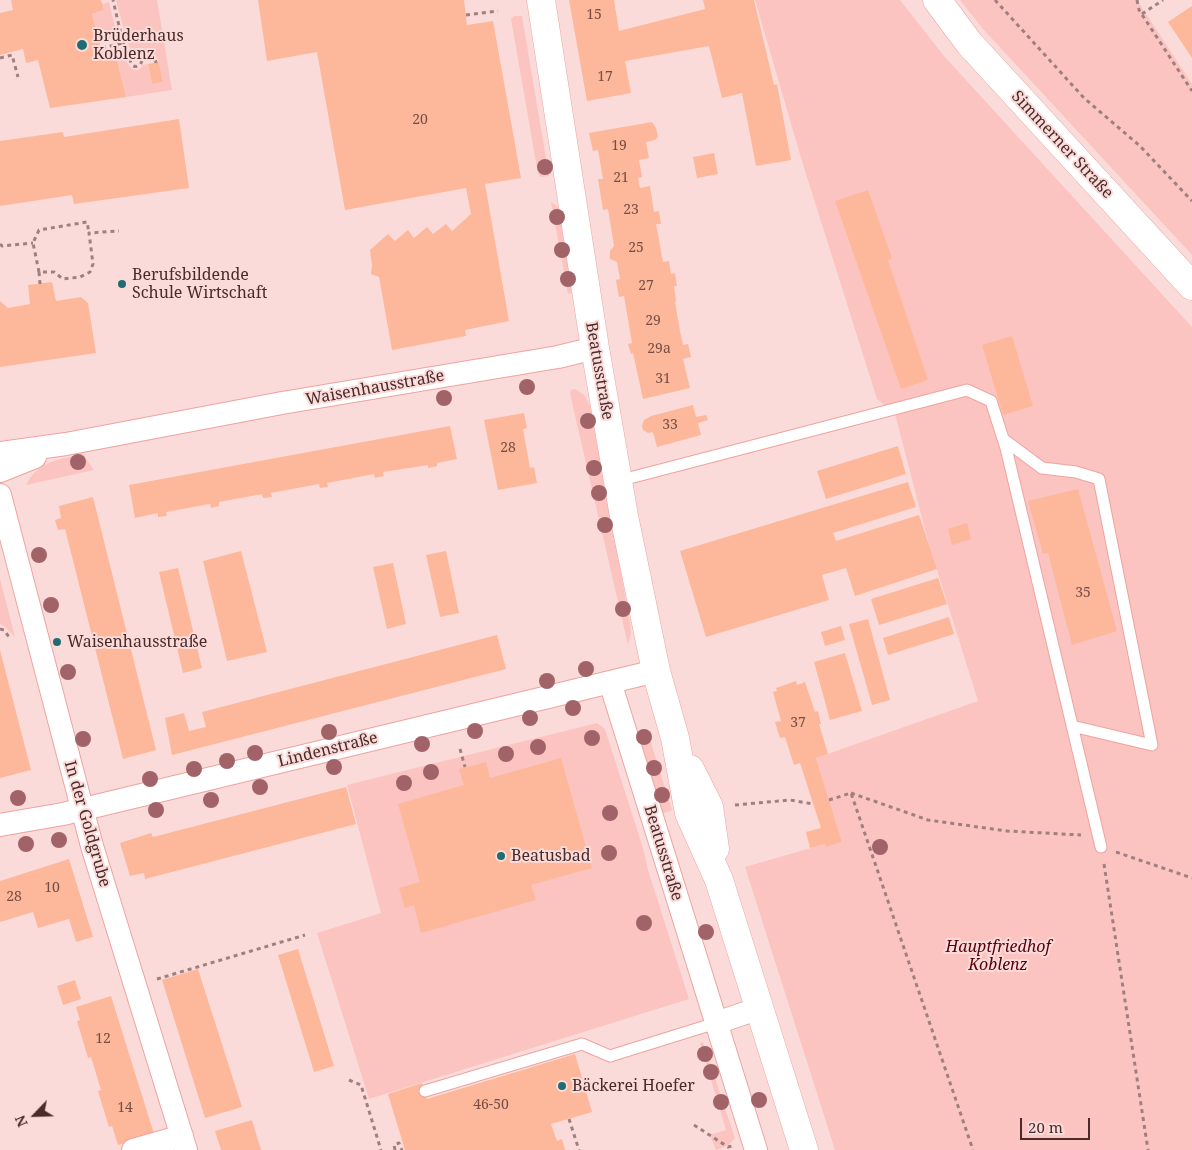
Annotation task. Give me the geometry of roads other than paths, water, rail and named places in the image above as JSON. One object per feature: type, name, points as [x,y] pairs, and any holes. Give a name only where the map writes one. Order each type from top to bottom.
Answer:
[{"type":"street","name":"Beatusstraße","points":[[541,0],[564,159],[595,348],[638,591],[656,671],[675,738],[689,814],[719,880],[804,1150]]},
{"type":"street","name":"Simmerner Straße","points":[[937,0],[969,43],[1192,286]]},
{"type":"street","name":"Waisenhausstraße","points":[[0,453],[66,444],[282,403],[558,357],[595,348]]},
{"type":"street","name":"Waisenhausstraße","points":[[0,471],[66,444]]},
{"type":"street","name":"In der Goldgrube","points":[[0,495],[81,810],[184,1143]]},
{"type":"street","name":"Lindenstraße","points":[[0,826],[81,810],[656,671]]},
{"type":"street","name":"Beatusstraße","points":[[610,682],[756,1150]]},
{"type":"street","points":[[716,1023],[760,1008]]},
{"type":"street","points":[[132,1150],[184,1143]]},
{"type":"lane","points":[[618,481],[968,390],[991,400],[1003,439],[1101,847]]},
{"type":"lane","points":[[1003,439],[1042,468],[1076,472],[1099,479],[1152,746],[1072,726]]},
{"type":"lane","points":[[425,1091],[582,1044],[610,1056],[716,1023]]},
{"type":"place","name":"Brüderhaus Koblenz","points":[[82,45]]},
{"type":"place","name":"Berufsbildende Schule Wirtschaft","points":[[122,284]]},
{"type":"place","name":"Waisenhausstraße","points":[[57,642]]},
{"type":"place","name":"Beatusbad","points":[[501,856]]},
{"type":"place","name":"Bäckerei Hoefer","points":[[562,1086]]},
{"type":"park label","name":"Hauptfriedhof Koblenz","points":[[998,956]]}]
